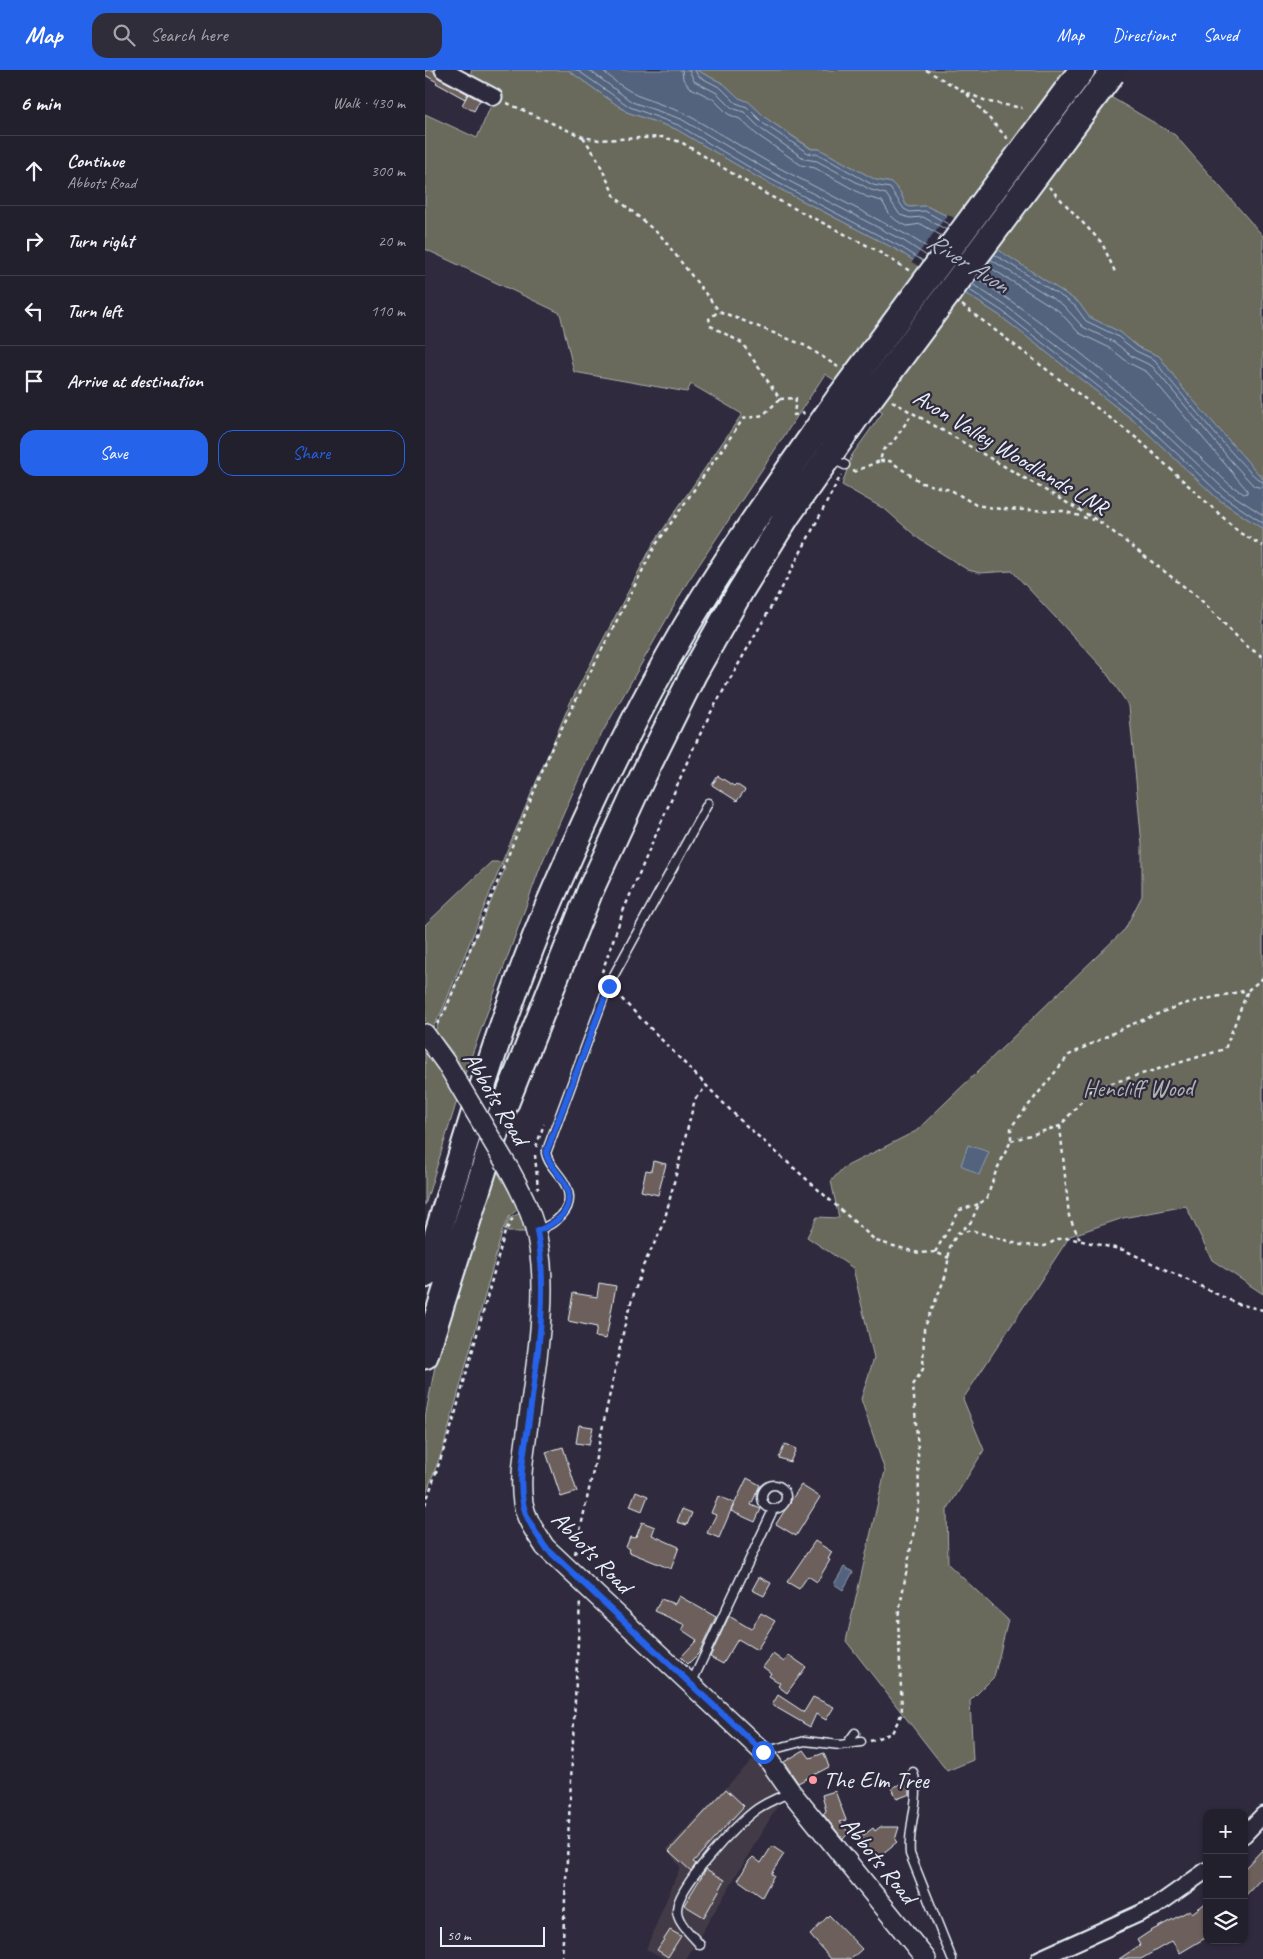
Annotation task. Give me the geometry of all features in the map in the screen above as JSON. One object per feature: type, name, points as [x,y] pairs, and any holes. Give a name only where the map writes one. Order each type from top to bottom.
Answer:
[{"type":"highway","points":[[425,1274],[485,1081],[528,957],[556,886],[613,763],[664,665],[704,597],[766,501],[839,398],[1082,70]]},
{"type":"highway","points":[[425,1356],[501,1115],[590,891],[642,778],[694,673],[771,541],[840,465],[859,413],[1113,71]]},
{"type":"street","points":[[443,70],[494,97]]},
{"type":"street","name":"Abbots Road","points":[[427,1036],[509,1169],[528,1204],[537,1231],[542,1287],[539,1340],[521,1476],[523,1504],[531,1527],[545,1547],[763,1752],[791,1792],[926,1959]]},
{"type":"street","points":[[1248,1831],[1263,1815]]},
{"type":"street","points":[[1039,1959],[1156,1906],[1203,1873]]},
{"type":"lane","points":[[537,1231],[559,1220],[567,1205],[567,1187],[550,1166],[546,1153],[609,986],[708,803]]},
{"type":"lane","points":[[691,1684],[773,1510]]},
{"type":"lane","points":[[847,1744],[855,1733]]},
{"type":"lane","points":[[763,1752],[805,1741],[847,1744],[861,1742]]},
{"type":"lane","points":[[913,1772],[917,1791],[908,1836],[910,1854],[952,1959]]},
{"type":"lane","points":[[700,1945],[683,1925],[677,1912],[678,1900],[712,1852],[757,1810],[791,1792]]},
{"type":"path","points":[[966,92],[989,102],[1022,108]]},
{"type":"path","points":[[583,137],[597,158],[615,197],[661,236],[719,311],[806,346],[839,367]]},
{"type":"path","points":[[719,311],[709,319],[711,326],[742,343],[780,398]]},
{"type":"path","points":[[427,1036],[445,1011],[553,745],[655,546],[743,419],[763,415],[780,398],[796,398],[794,415],[806,413],[811,407]]},
{"type":"path","name":"Avon Valley Woodlands LNR","points":[[888,398],[912,414],[1100,522],[1199,598],[1245,645],[1263,657]]},
{"type":"path","points":[[880,462],[883,450],[893,442],[912,414]]},
{"type":"path","points":[[840,465],[862,470],[880,462],[890,461],[922,483],[951,490],[976,505],[1000,509],[1063,511],[1100,522]]},
{"type":"path","points":[[935,1252],[960,1210],[979,1204],[987,1198],[995,1172],[1011,1141],[1011,1127],[1069,1056],[1125,1027],[1183,1004],[1248,990],[1263,978]]},
{"type":"path","points":[[609,986],[747,1127],[876,1241],[919,1253],[935,1252],[948,1257]]},
{"type":"path","points":[[1011,1141],[1060,1126],[1092,1089],[1225,1049],[1248,990]]},
{"type":"path","points":[[562,1959],[580,1594],[577,1577],[627,1315],[643,1266],[663,1226],[695,1098],[706,1087]]},
{"type":"path","points":[[1060,1126],[1069,1216],[1081,1242]]},
{"type":"path","points":[[861,1742],[878,1740],[892,1733],[903,1713],[898,1617],[919,1503],[918,1449],[913,1385],[923,1369],[924,1329],[946,1275],[950,1247],[957,1234],[971,1222],[979,1204]]},
{"type":"path","points":[[957,1234],[971,1230],[1021,1245],[1045,1246],[1058,1239],[1068,1238],[1124,1250],[1238,1304],[1263,1310]]},
{"type":"shaded area","points":[[756,1756],[776,1783],[776,1797],[780,1802],[686,1959],[666,1959],[646,1949],[680,1867],[667,1849]]},
{"type":"green space","name":"Hencliff Wood","points":[[471,70],[568,70],[627,112],[676,129],[759,178],[899,251],[999,315],[1138,424],[1218,499],[1263,529],[1263,1294],[1212,1260],[1186,1206],[1123,1218],[1070,1236],[963,1399],[984,1450],[947,1510],[948,1564],[1008,1620],[994,1677],[970,1701],[973,1760],[947,1771],[846,1641],[885,1471],[861,1399],[874,1358],[853,1268],[807,1237],[817,1217],[839,1218],[831,1181],[843,1168],[916,1131],[1125,929],[1142,896],[1142,845],[1129,706],[1103,668],[1012,571],[980,573],[968,570],[919,539],[886,510],[842,485],[852,455],[883,412],[825,374],[687,583],[588,758],[541,865],[466,1071],[425,1205],[425,1047],[444,1073],[453,1053],[435,1031],[505,869],[502,863],[442,1011],[432,1029],[425,1021],[425,925],[491,862],[502,862],[570,703],[653,544],[742,414],[691,384],[687,392],[574,372],[560,313],[425,249],[425,114],[477,138],[495,96],[471,81]]},
{"type":"green space","points":[[696,70],[1065,70],[1175,135],[1263,236],[1263,479],[1185,391],[1159,356],[1138,347],[1120,332],[1089,317],[1079,303],[945,215],[926,206],[910,207],[906,205],[900,192],[892,183],[876,180],[819,149],[812,149],[767,119],[749,102],[739,98],[724,84]]},
{"type":"green space","points":[[494,1166],[519,1208],[509,1217],[503,1229],[443,1449],[425,1496],[425,1418],[444,1320]]},
{"type":"green space","points":[[522,1212],[528,1232],[508,1232],[504,1230],[510,1218]]},
{"type":"water","name":"River Avon","points":[[568,70],[696,70],[724,84],[739,98],[749,102],[767,119],[811,149],[819,149],[876,180],[892,183],[900,192],[906,205],[910,207],[926,206],[945,215],[1069,296],[1079,303],[1089,317],[1120,332],[1138,347],[1159,356],[1185,391],[1263,479],[1263,529],[1218,499],[1138,424],[999,315],[899,251],[759,178],[676,129],[627,112]]},
{"type":"water","points":[[968,1145],[989,1152],[979,1175],[961,1165]]},
{"type":"water","points":[[844,1567],[853,1572],[843,1590],[834,1584]]},
{"type":"pier","points":[[948,214],[998,248],[963,295],[912,262]]},
{"type":"building","points":[[425,70],[434,70],[439,78],[468,94],[465,99],[436,83],[425,75]]},
{"type":"building","points":[[468,94],[480,100],[474,111],[462,105]]},
{"type":"building","points":[[718,776],[734,786],[736,784],[745,790],[737,801],[712,785]]},
{"type":"building","points":[[653,1161],[666,1164],[658,1195],[641,1191],[646,1170],[651,1171]]},
{"type":"building","points":[[599,1283],[616,1286],[606,1339],[595,1337],[597,1327],[568,1321],[573,1293],[597,1297]]},
{"type":"building","points":[[579,1425],[593,1427],[589,1445],[576,1443]]},
{"type":"building","points":[[785,1444],[796,1449],[790,1462],[779,1458]]},
{"type":"building","points":[[563,1447],[577,1492],[561,1497],[546,1452]]},
{"type":"building","points":[[747,1478],[760,1485],[751,1505],[761,1509],[755,1522],[731,1511]]},
{"type":"building","points":[[801,1485],[820,1497],[796,1536],[776,1524]]},
{"type":"building","points":[[636,1491],[648,1496],[642,1511],[630,1506]]},
{"type":"building","points":[[718,1496],[734,1503],[719,1538],[707,1533],[716,1515],[711,1513]]},
{"type":"building","points":[[682,1509],[692,1513],[687,1525],[677,1522]]},
{"type":"building","points":[[642,1522],[655,1527],[652,1535],[679,1547],[671,1569],[629,1552],[630,1549],[626,1547],[630,1537],[634,1538],[637,1535]]},
{"type":"building","points":[[815,1541],[832,1552],[828,1559],[830,1560],[817,1582],[808,1576],[799,1589],[787,1582]]},
{"type":"building","points":[[759,1577],[771,1583],[764,1596],[752,1590]]},
{"type":"building","points":[[679,1596],[716,1617],[699,1653],[688,1664],[681,1657],[697,1640],[682,1630],[685,1625],[655,1611],[661,1599],[675,1604]]},
{"type":"building","points":[[761,1613],[775,1621],[757,1650],[738,1639],[723,1664],[710,1657],[729,1616],[751,1629]]},
{"type":"building","points":[[773,1654],[784,1662],[789,1655],[806,1667],[787,1693],[778,1686],[780,1683],[769,1676],[771,1673],[763,1667]]},
{"type":"building","points":[[778,1695],[804,1712],[813,1697],[834,1707],[826,1720],[816,1714],[810,1727],[772,1705]]},
{"type":"building","points":[[804,1750],[810,1758],[824,1753],[829,1767],[798,1783],[784,1762]]},
{"type":"building","points":[[909,1780],[910,1794],[897,1799],[892,1788]]},
{"type":"building","points":[[726,1789],[744,1806],[693,1862],[696,1864],[691,1871],[669,1851]]},
{"type":"building","points":[[835,1791],[846,1820],[840,1822],[849,1833],[843,1839],[823,1814],[826,1811],[822,1795]]},
{"type":"building","points":[[880,1827],[899,1827],[895,1840],[897,1842],[877,1858],[860,1838],[873,1828],[875,1831]]},
{"type":"building","points":[[772,1846],[784,1854],[771,1874],[774,1875],[762,1897],[738,1880],[753,1857],[761,1863]]},
{"type":"building","points":[[1263,1849],[1263,1877],[1248,1893],[1248,1865]]},
{"type":"building","points":[[706,1869],[725,1880],[704,1917],[684,1905]]},
{"type":"building","points":[[1203,1905],[1203,1939],[1180,1953],[1172,1941],[1141,1959],[1119,1959],[1140,1945],[1137,1940],[1149,1932],[1190,1910],[1192,1913]]},
{"type":"building","points":[[829,1915],[862,1949],[851,1959],[831,1959],[810,1935]]},
{"type":"building","points":[[670,1930],[681,1936],[668,1957],[657,1950]]},
{"type":"place","name":"The Elm Tree","points":[[813,1780]]},
{"type":"route","points":[[609,986],[598,1011],[586,1050],[562,1105],[546,1153],[550,1166],[567,1187],[568,1194],[564,1214],[559,1220],[553,1225],[537,1231],[542,1287],[539,1340],[521,1476],[523,1504],[531,1527],[545,1547],[763,1752]]}]
